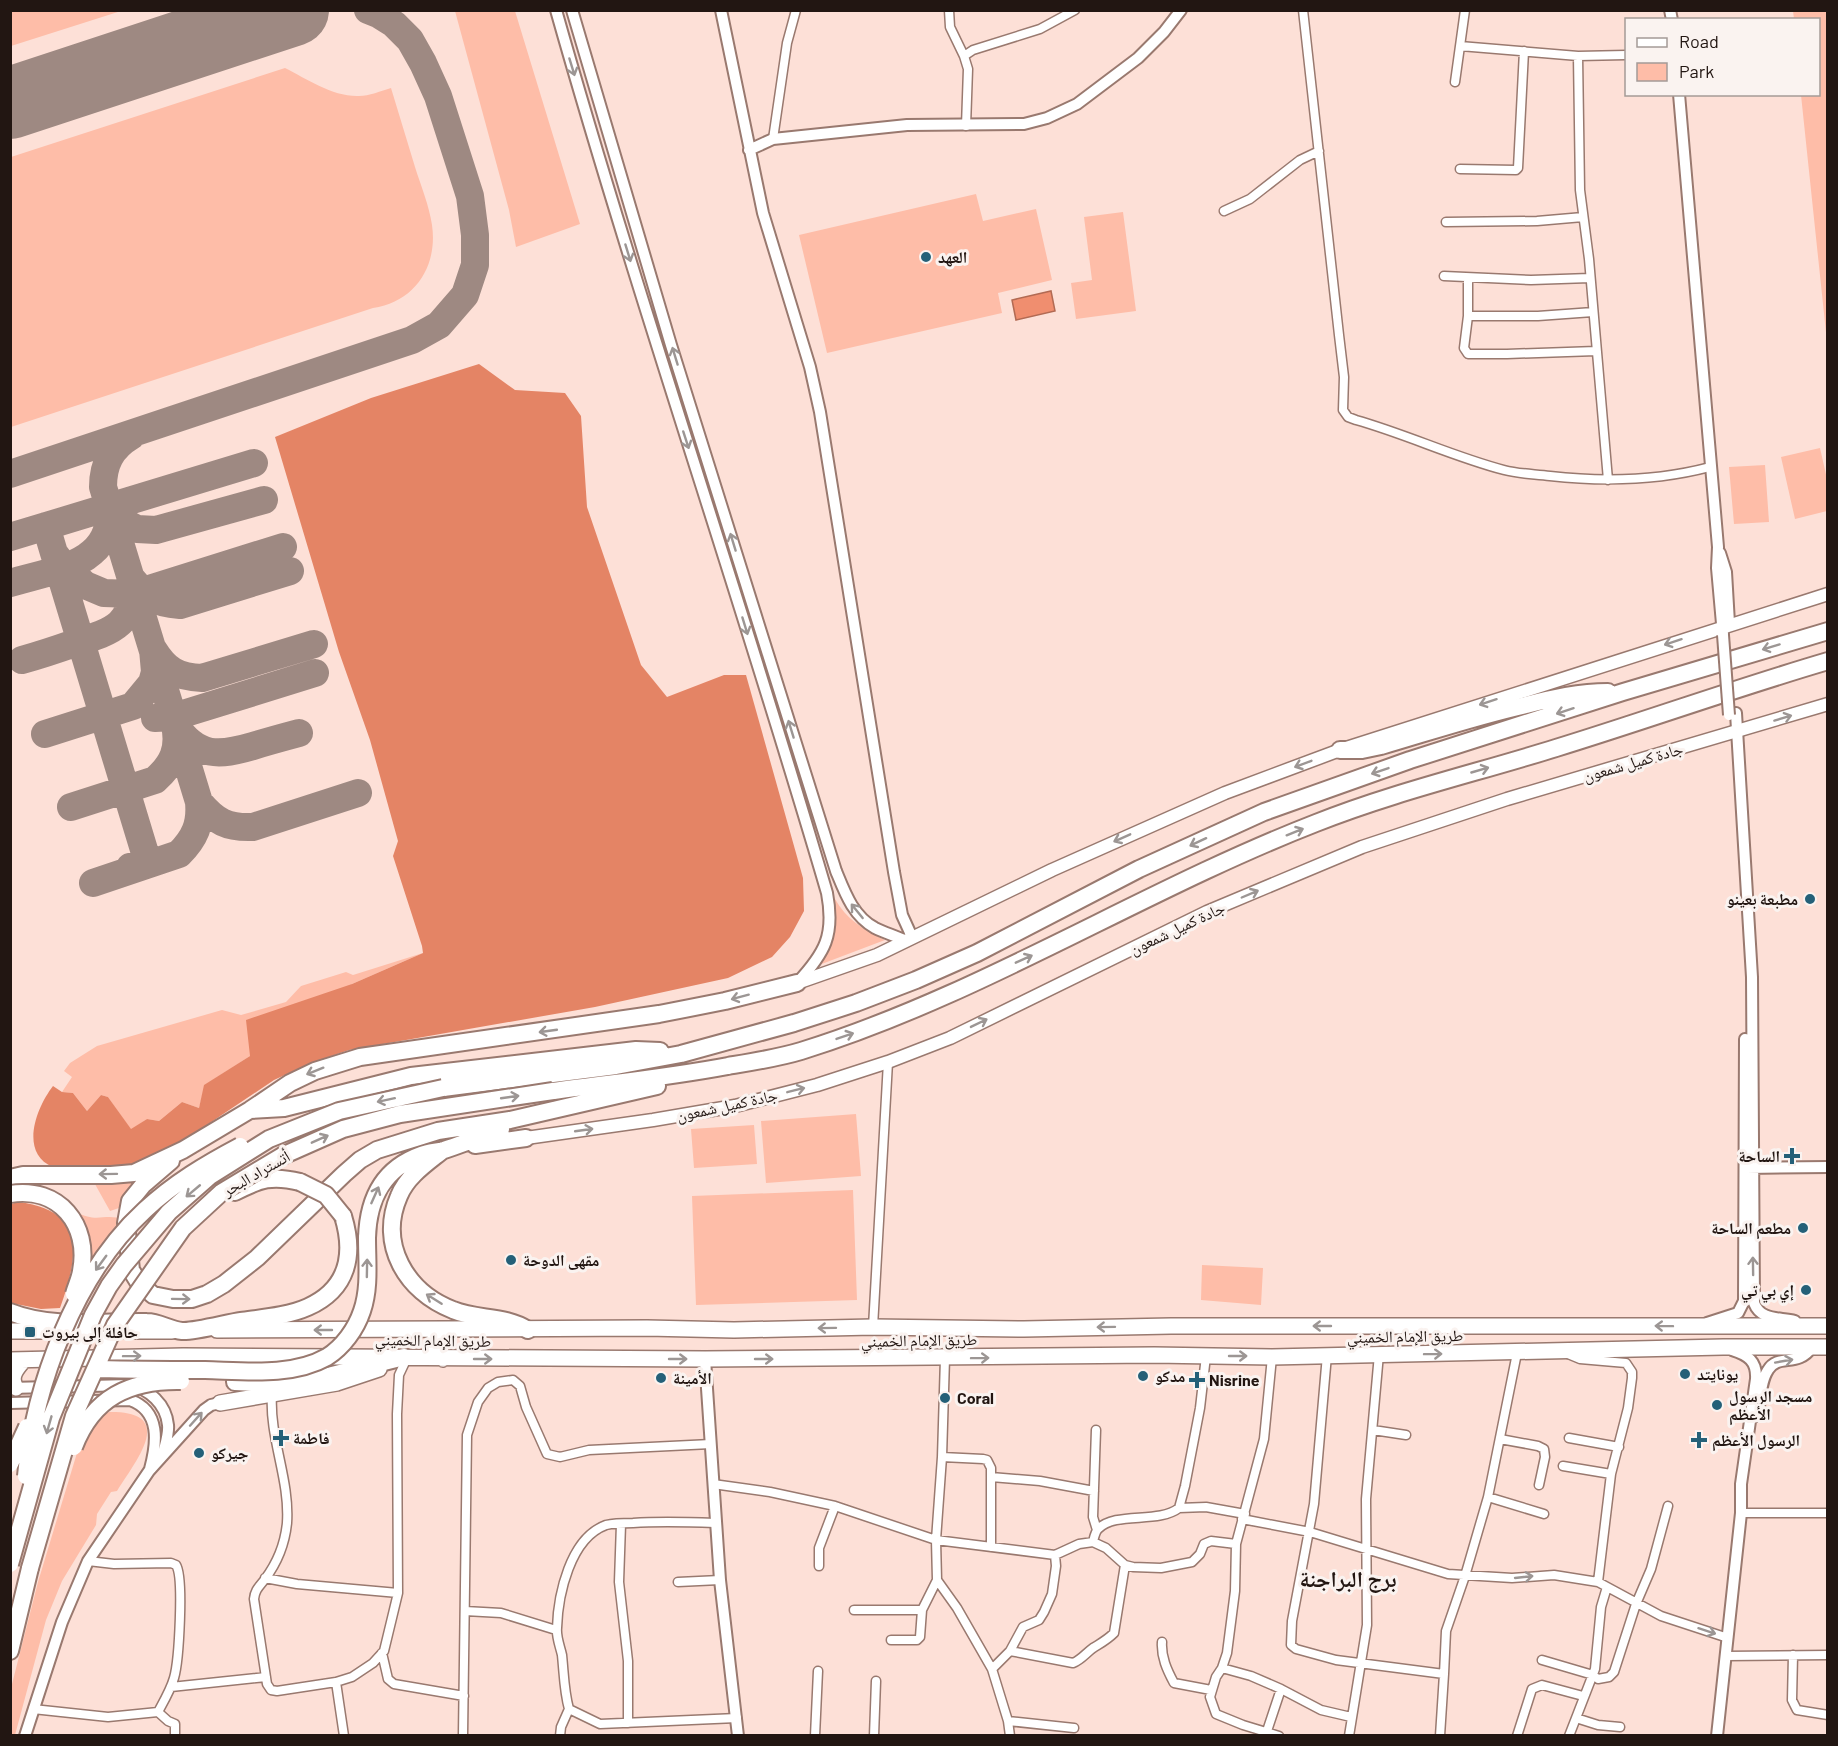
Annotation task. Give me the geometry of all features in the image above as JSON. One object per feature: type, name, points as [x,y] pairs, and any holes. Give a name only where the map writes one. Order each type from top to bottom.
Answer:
[{"type":"highway","points":[[250,1110],[284,1108],[411,1076],[445,1071],[636,1050],[681,1054],[794,1023],[856,1003],[977,953],[1139,869],[1264,813],[1410,760],[1623,692],[1827,631]]},
{"type":"highway","points":[[183,1150],[143,1185],[130,1201],[126,1223],[131,1270],[139,1283],[153,1295],[173,1299],[192,1299],[207,1294],[224,1284],[257,1258],[344,1174],[360,1160],[377,1150],[438,1131],[510,1120],[642,1091],[686,1074],[797,1052],[863,1030],[922,1006],[1037,953],[1263,844],[1319,822],[1404,793],[1557,748],[1827,661]]},
{"type":"highway","points":[[1340,750],[1362,750],[1381,746],[1498,711],[1559,697],[1582,693],[1623,692]]},
{"type":"highway","points":[[10,1178],[22,1174],[134,1173],[183,1150],[290,1083],[315,1071],[360,1057],[660,1014],[725,1001],[797,982]]},
{"type":"highway","name":"أتستراد البحر","points":[[10,1564],[51,1418],[80,1346],[109,1286],[169,1212],[210,1176],[269,1139],[339,1111],[443,1088],[616,1066],[681,1054]]},
{"type":"highway","name":"أتستراد البحر","points":[[10,1651],[30,1568],[74,1416],[115,1325],[183,1228],[222,1192],[282,1156],[343,1129],[400,1114],[686,1074]]},
{"type":"highway","points":[[59,1340],[87,1284],[117,1242],[143,1212],[165,1193],[195,1170],[271,1131],[339,1111]]},
{"type":"highway","points":[[69,1359],[100,1370],[243,1371],[290,1369],[327,1357],[350,1336],[362,1312],[366,1296],[367,1219],[372,1199],[379,1186],[405,1163],[418,1156],[499,1130],[510,1120]]},
{"type":"highway","points":[[526,1138],[448,1148],[410,1178],[399,1196],[392,1219],[390,1238],[402,1269],[418,1289],[452,1310],[510,1322],[528,1329]]},
{"type":"highway","points":[[10,1312],[56,1322],[150,1322],[182,1331],[285,1314],[307,1308],[327,1296],[337,1285],[348,1258],[350,1246],[343,1216],[326,1195],[300,1182],[282,1177],[253,1182],[234,1193],[195,1228],[145,1281]]},
{"type":"highway","points":[[10,1194],[35,1194],[62,1205],[77,1226],[82,1254],[81,1272],[59,1340],[10,1464]]},
{"type":"highway","points":[[1194,1326],[1182,1332],[1178,1342],[1182,1349],[1200,1356]]},
{"type":"highway","name":"طريق الإمام الخميني","points":[[10,1331],[1827,1326]]},
{"type":"highway","points":[[1137,1327],[1153,1335],[1155,1343],[1148,1352],[1138,1355]]},
{"type":"highway","points":[[443,1330],[434,1338],[432,1344],[436,1354],[443,1359]]},
{"type":"highway","name":"طريق الإمام الخميني","points":[[17,1360],[183,1356],[443,1359],[945,1358],[1138,1355],[1272,1357],[1820,1347]]},
{"type":"highway","points":[[42,1529],[86,1420],[100,1404],[113,1395],[147,1383],[166,1381],[277,1384],[324,1377],[405,1357]]},
{"type":"highway","points":[[220,1403],[346,1381],[405,1357]]},
{"type":"highway","points":[[13,1388],[17,1360]]},
{"type":"highway","points":[[26,1506],[27,1466],[46,1376]]},
{"type":"main road","points":[[797,982],[877,955],[1115,841],[1225,794],[1340,750],[1726,630],[1827,594]]},
{"type":"main road","name":"جادة كميل شمعون","points":[[526,1138],[735,1106],[817,1085],[888,1062],[950,1038],[1207,912],[1362,847],[1507,799],[1827,704]]},
{"type":"street","points":[[556,10],[653,335],[827,893],[831,925],[828,939],[816,961],[797,982]]},
{"type":"street","points":[[572,10],[675,356],[836,871],[846,897],[860,916],[878,929],[909,939]]},
{"type":"street","points":[[721,10],[763,213],[818,400],[894,873],[909,939]]},
{"type":"street","points":[[773,140],[787,43],[796,10]]},
{"type":"street","points":[[949,10],[950,27],[968,69],[966,126]]},
{"type":"street","points":[[964,56],[973,50],[1040,29],[1075,10]]},
{"type":"street","points":[[749,150],[773,140],[907,125],[1024,124],[1047,118],[1077,104],[1138,58],[1164,32],[1181,10]]},
{"type":"street","points":[[1303,10],[1344,377],[1345,413],[1356,420],[1505,470],[1608,480],[1683,474],[1710,466]]},
{"type":"street","points":[[1455,82],[1465,10]]},
{"type":"street","points":[[1460,46],[1578,56],[1625,55]]},
{"type":"street","points":[[1460,169],[1499,171],[1518,168],[1524,51]]},
{"type":"street","points":[[1578,56],[1580,190],[1608,480]]},
{"type":"street","points":[[1679,96],[1710,466],[1718,547],[1726,572],[1726,630],[1752,977],[1742,1307],[1738,1313],[1701,1326]]},
{"type":"street","points":[[1224,211],[1250,199],[1300,160],[1319,151]]},
{"type":"street","points":[[1446,222],[1537,221],[1583,217]]},
{"type":"street","points":[[1444,276],[1468,279],[1531,280],[1590,278]]},
{"type":"street","points":[[1468,279],[1468,316],[1464,348],[1468,354],[1596,351]]},
{"type":"street","points":[[1468,316],[1538,316],[1593,312]]},
{"type":"street","points":[[873,1327],[888,1062]]},
{"type":"street","points":[[1748,1168],[1827,1167]]},
{"type":"street","points":[[1748,1168],[1754,1303],[1763,1316],[1810,1326]]},
{"type":"street","points":[[1723,1347],[1747,1355],[1762,1372]]},
{"type":"street","points":[[1717,1736],[1741,1512],[1762,1372],[1773,1363],[1801,1358],[1820,1347]]},
{"type":"street","points":[[1563,1351],[1580,1359],[1619,1361],[1629,1365],[1632,1378],[1619,1448],[1611,1474],[1598,1582]]},
{"type":"street","points":[[1440,1736],[1446,1631],[1488,1497],[1517,1353]]},
{"type":"street","points":[[1349,1736],[1366,1625],[1366,1499],[1379,1354]]},
{"type":"street","points":[[1328,1355],[1310,1532],[1292,1621],[1291,1645],[1296,1649],[1336,1660],[1444,1674]]},
{"type":"street","points":[[1179,1508],[1200,1408],[1200,1356]]},
{"type":"street","points":[[405,1357],[399,1374],[397,1414],[398,1593],[382,1653],[388,1679],[394,1684],[464,1696]]},
{"type":"street","points":[[1272,1357],[1264,1439],[1236,1544],[1235,1591],[1227,1653],[1210,1697],[1216,1714],[1279,1736]]},
{"type":"street","points":[[891,1640],[917,1640],[920,1636],[922,1610],[937,1580],[936,1540],[942,1457],[945,1358]]},
{"type":"street","points":[[705,1359],[720,1580],[738,1736]]},
{"type":"street","points":[[463,1736],[467,1435],[478,1402],[488,1388],[505,1379],[513,1380],[520,1386],[526,1407],[547,1454],[553,1457],[589,1450],[711,1444]]},
{"type":"street","points":[[13,1388],[130,1385],[142,1388],[158,1400],[168,1425],[162,1457]]},
{"type":"street","points":[[272,1394],[272,1419],[287,1500],[287,1524],[281,1549],[265,1578],[257,1587],[254,1599],[269,1687],[276,1691],[336,1682],[366,1669],[382,1653]]},
{"type":"street","points":[[10,1403],[130,1400],[138,1403],[149,1414],[154,1428],[156,1444],[149,1471]]},
{"type":"street","points":[[26,1736],[62,1622],[88,1561],[149,1471],[204,1410],[220,1403]]},
{"type":"street","points":[[1096,1430],[1093,1522],[1097,1530]]},
{"type":"street","points":[[1373,1430],[1406,1435]]},
{"type":"street","points":[[1569,1438],[1619,1448]]},
{"type":"street","points":[[1500,1439],[1544,1449],[1545,1457],[1539,1485]]},
{"type":"street","points":[[942,1457],[987,1460],[991,1468],[991,1547]]},
{"type":"street","points":[[1563,1466],[1611,1474]]},
{"type":"street","points":[[991,1477],[1040,1481],[1094,1491]]},
{"type":"street","points":[[713,1484],[770,1492],[835,1506],[936,1540],[1055,1555],[1078,1544],[1093,1542],[1106,1548],[1125,1565],[1133,1567],[1173,1567],[1188,1564],[1200,1554],[1204,1544],[1208,1542],[1236,1544]]},
{"type":"street","points":[[1488,1497],[1544,1514]]},
{"type":"street","points":[[819,1566],[819,1548],[835,1506]]},
{"type":"street","points":[[1093,1542],[1097,1530],[1112,1522],[1169,1514],[1179,1508],[1191,1506],[1215,1508],[1310,1532],[1434,1571],[1465,1576],[1512,1578],[1554,1575],[1598,1582],[1661,1616],[1728,1638]]},
{"type":"street","points":[[1542,1660],[1602,1679],[1614,1672],[1636,1604],[1651,1569],[1668,1506]]},
{"type":"street","points":[[1741,1512],[1827,1513]]},
{"type":"street","points":[[561,1736],[561,1727],[569,1709],[565,1694],[562,1655],[556,1630],[568,1565],[579,1548],[594,1533],[606,1526],[665,1521],[716,1523]]},
{"type":"street","points":[[621,1524],[619,1582],[628,1661],[628,1723]]},
{"type":"street","points":[[992,1669],[1010,1651],[1023,1627],[1039,1620],[1048,1605],[1056,1566],[1055,1555]]},
{"type":"street","points":[[88,1561],[114,1564],[171,1563],[178,1569],[177,1664],[171,1687],[158,1712]]},
{"type":"street","points":[[1010,1651],[1073,1663],[1102,1644],[1113,1633],[1125,1565]]},
{"type":"street","points":[[265,1578],[297,1584],[398,1593]]},
{"type":"street","points":[[678,1582],[720,1580]]},
{"type":"street","points":[[937,1580],[957,1608],[992,1669],[1008,1721],[1010,1736]]},
{"type":"street","points":[[1569,1736],[1593,1675],[1601,1607],[1607,1587]]},
{"type":"street","points":[[854,1610],[922,1610]]},
{"type":"street","points":[[465,1611],[501,1613],[556,1630]]},
{"type":"street","points":[[1162,1642],[1161,1649],[1166,1669],[1174,1683],[1211,1690]]},
{"type":"street","points":[[1793,1655],[1792,1700],[1797,1710],[1827,1715]]},
{"type":"street","points":[[1726,1656],[1827,1655]]},
{"type":"street","points":[[1222,1668],[1251,1676],[1321,1710],[1351,1717]]},
{"type":"street","points":[[815,1736],[818,1671]]},
{"type":"street","points":[[171,1687],[266,1677]]},
{"type":"street","points":[[874,1736],[876,1681]]},
{"type":"street","points":[[336,1682],[344,1736]]},
{"type":"street","points":[[1517,1736],[1532,1689],[1542,1685],[1583,1696]]},
{"type":"street","points":[[1267,1731],[1281,1689]]},
{"type":"street","points":[[33,1709],[108,1717],[158,1712],[175,1724],[175,1736]]},
{"type":"street","points":[[569,1709],[600,1724],[737,1718]]},
{"type":"street","points":[[1576,1718],[1598,1725],[1620,1727]]},
{"type":"street","points":[[1008,1721],[1074,1728]]},
{"type":"green space","points":[[11,10],[121,10],[121,11],[11,46]]},
{"type":"green space","points":[[455,11],[515,11],[580,224],[516,247],[509,210]]},
{"type":"green space","points":[[1793,11],[1827,11],[1827,342],[1801,96],[1820,96],[1820,18],[1794,18]]},
{"type":"green space","points":[[285,68],[320,86],[349,96],[367,95],[391,88],[432,225],[431,254],[420,280],[412,290],[388,304],[11,427],[11,157]]},
{"type":"green space","name":"العهد","points":[[976,194],[983,221],[1036,209],[1052,280],[998,293],[1002,313],[827,353],[799,235]]},
{"type":"green space","points":[[1123,212],[1136,311],[1076,319],[1071,283],[1092,280],[1084,217]]},
{"type":"green space","points":[[1820,448],[1827,479],[1827,511],[1795,519],[1781,457]]},
{"type":"green space","points":[[1765,465],[1769,522],[1734,524],[1729,467]]},
{"type":"green space","points":[[835,899],[856,923],[885,940],[819,965]]},
{"type":"green space","points":[[423,953],[352,984],[205,1085],[199,1108],[182,1102],[159,1121],[147,1119],[131,1130],[108,1097],[101,1095],[87,1111],[73,1093],[62,1092],[72,1077],[64,1071],[70,1063],[97,1046],[222,1010],[241,1015],[286,1002],[301,986],[346,972],[353,975]]},
{"type":"green space","points":[[856,1114],[861,1176],[766,1183],[761,1121]]},
{"type":"green space","points":[[754,1125],[757,1164],[694,1168],[691,1129]]},
{"type":"green space","points":[[139,1176],[128,1189],[119,1208],[110,1211],[91,1177]]},
{"type":"green space","points":[[853,1190],[857,1300],[696,1305],[692,1196]]},
{"type":"green space","points":[[76,1212],[96,1218],[112,1217],[124,1220],[89,1268],[90,1246]]},
{"type":"green space","points":[[1202,1265],[1263,1268],[1261,1305],[1201,1300]]},
{"type":"green space","points":[[109,1412],[130,1414],[142,1420],[147,1428],[146,1440],[117,1491],[111,1492],[97,1514],[96,1525],[62,1581],[46,1620],[15,1735],[11,1736],[11,1688],[38,1582],[80,1443],[94,1420]]},
{"type":"shaded area","points":[[1051,291],[1055,311],[1016,320],[1012,300]]},
{"type":"shaded area","points":[[479,364],[515,390],[565,393],[581,416],[587,507],[641,665],[667,697],[724,675],[746,675],[803,878],[804,911],[790,937],[772,957],[728,978],[595,1007],[349,1050],[311,1063],[274,1080],[183,1141],[138,1162],[115,1169],[53,1167],[36,1152],[34,1130],[41,1106],[53,1086],[62,1092],[73,1093],[87,1111],[101,1095],[108,1097],[131,1129],[147,1119],[159,1121],[182,1102],[199,1108],[204,1085],[250,1056],[246,1020],[352,984],[423,953],[393,856],[398,841],[370,740],[339,652],[275,437],[371,398]]},
{"type":"shaded area","points":[[18,1202],[41,1207],[57,1215],[67,1226],[72,1239],[73,1255],[71,1271],[60,1308],[41,1309],[11,1303],[11,1204]]},
{"type":"taxiway","points":[[250,25],[300,10]]},
{"type":"taxiway","points":[[10,474],[412,340],[439,325],[465,295],[475,265],[475,235],[470,196],[438,96],[410,40],[394,24],[368,10]]},
{"type":"taxiway","points":[[93,883],[179,854],[193,836],[199,817],[199,802],[103,487],[105,471],[113,451],[131,436]]},
{"type":"taxiway","points":[[10,537],[254,463]]},
{"type":"taxiway","points":[[10,583],[62,569],[91,553],[102,542],[108,526],[109,507],[122,521],[137,529],[156,530],[264,500]]},
{"type":"taxiway","points":[[46,526],[54,553],[64,566],[85,585],[104,593],[133,594],[283,547]]},
{"type":"taxiway","points":[[54,553],[148,863],[130,867]]},
{"type":"taxiway","points":[[22,660],[101,634],[120,623],[130,606],[131,578],[157,601],[180,605],[290,571]]},
{"type":"taxiway","points":[[45,734],[133,706],[152,683],[155,672],[153,649],[173,671],[186,676],[202,678],[314,644]]},
{"type":"taxiway","points":[[155,718],[173,717],[315,673]]},
{"type":"taxiway","points":[[71,807],[155,780],[174,756],[177,741],[175,725],[192,744],[210,752],[230,752],[299,733]]},
{"type":"taxiway","points":[[199,802],[217,819],[229,825],[253,827],[358,793]]},
{"type":"runway","points":[[10,103],[293,10]]},
{"type":"place","name":"العهد","points":[[926,257]]},
{"type":"place","name":"مطبعة بعينو","points":[[1810,899]]},
{"type":"place","name":"الساحة","points":[[1792,1156]]},
{"type":"place","name":"مطعم الساحة","points":[[1803,1228]]},
{"type":"place","name":"مقهى الدوحة","points":[[511,1260]]},
{"type":"place","name":"إي بي تي","points":[[1806,1290]]},
{"type":"place","name":"حافلة إلى بيروت","points":[[30,1332]]},
{"type":"place","name":"يونايتد","points":[[1685,1374]]},
{"type":"place","name":"مدكو","points":[[1143,1376]]},
{"type":"place","name":"الأمينة","points":[[661,1378]]},
{"type":"place","name":"Nisrine","points":[[1197,1380]]},
{"type":"place","name":"Coral","points":[[945,1398]]},
{"type":"place","name":"مسجد الرسول الأعظم","points":[[1717,1405]]},
{"type":"place","name":"فاطمة","points":[[281,1438]]},
{"type":"place","name":"الرسول الأعظم","points":[[1699,1440]]},
{"type":"place","name":"جيركو","points":[[199,1453]]},
{"type":"district","name":"برج البراجنة","points":[[1348,1579]]}]
